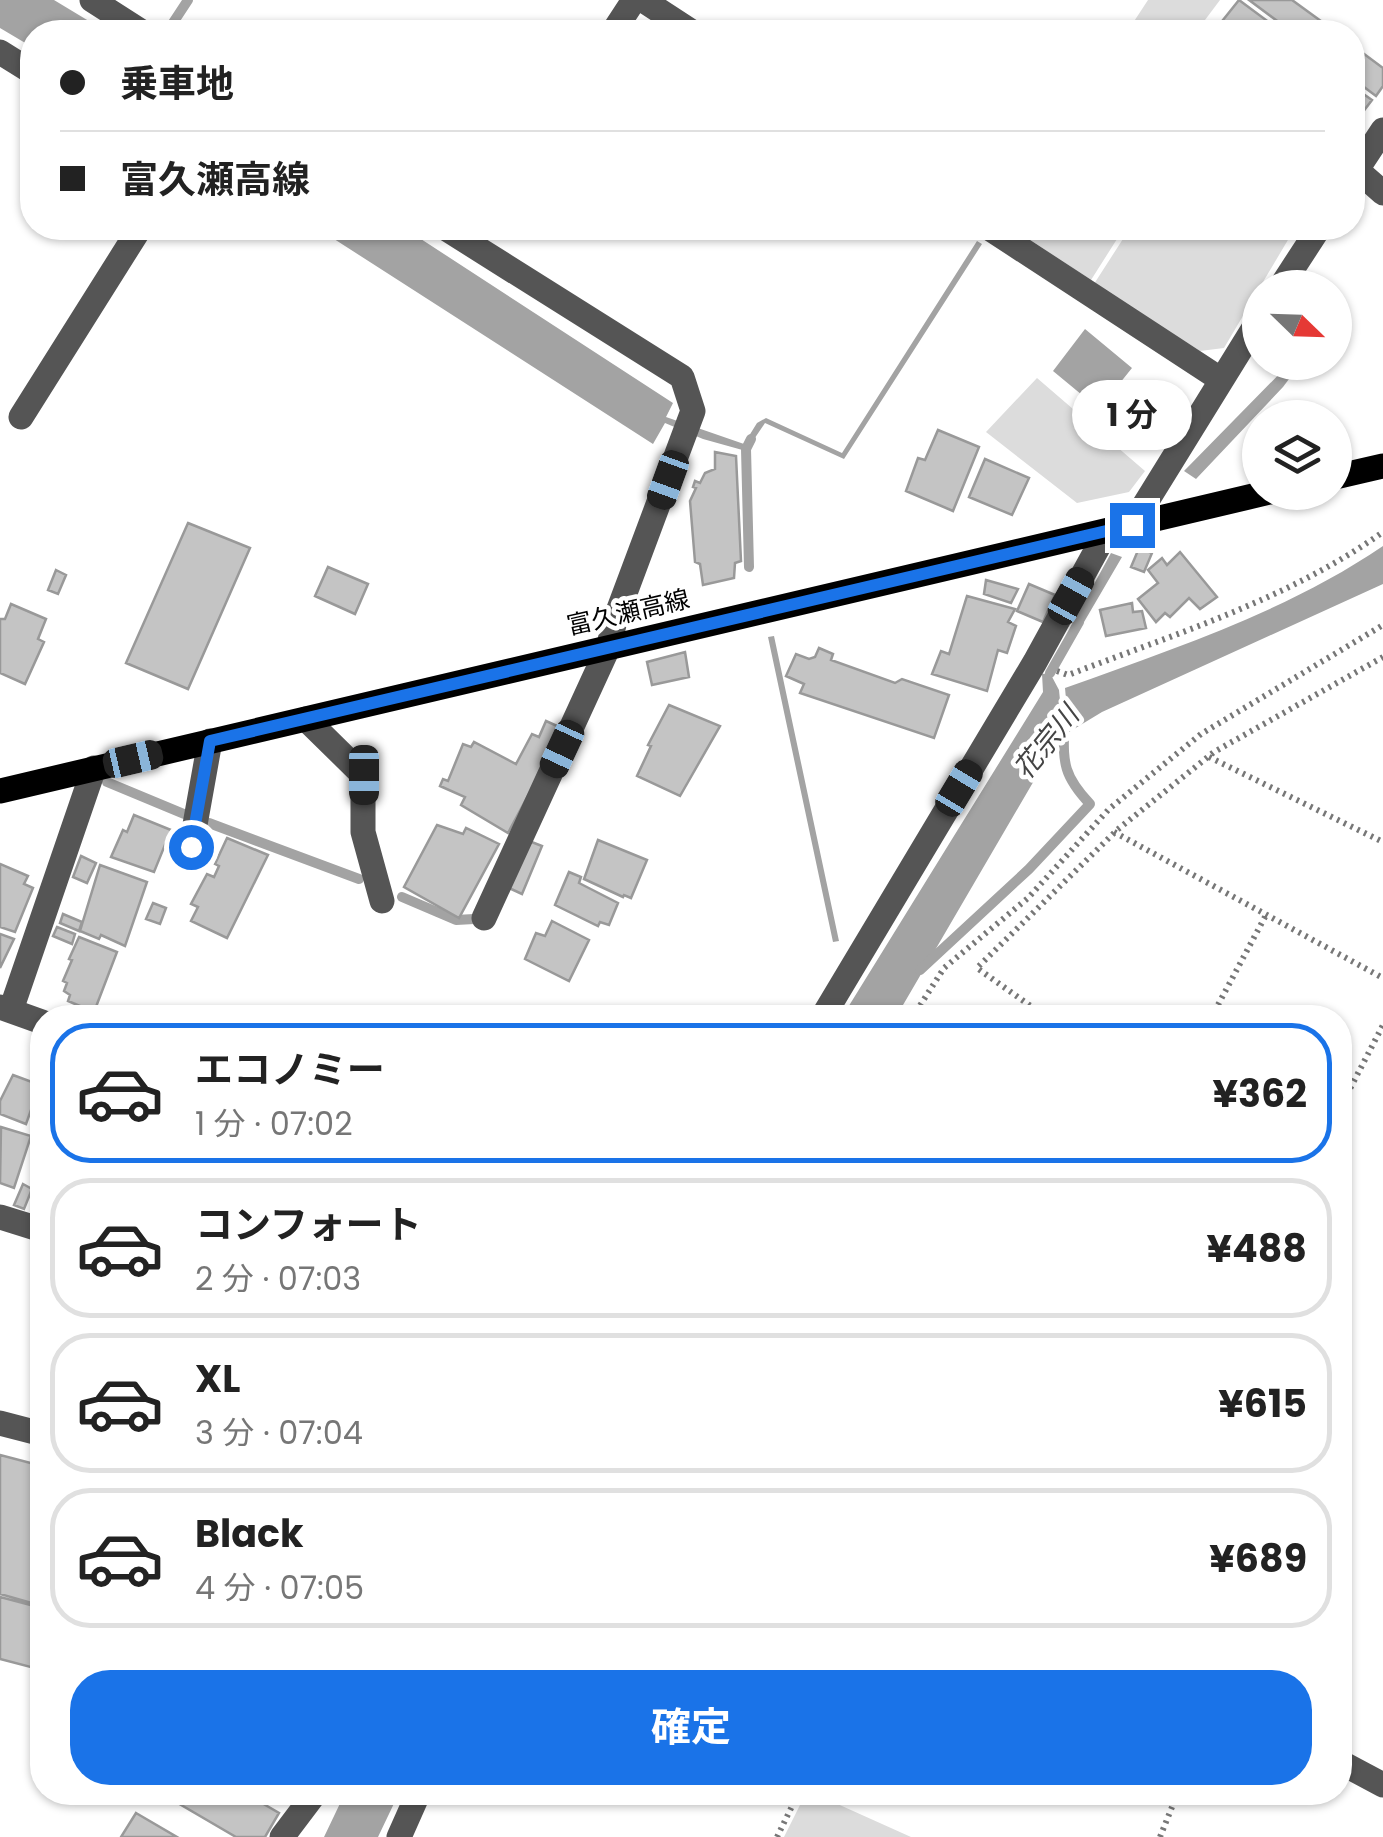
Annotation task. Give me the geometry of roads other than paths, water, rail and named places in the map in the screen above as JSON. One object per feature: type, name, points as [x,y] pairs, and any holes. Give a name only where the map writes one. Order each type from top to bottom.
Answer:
[{"type":"main road","points":[[1352,473],[1383,466]]},
{"type":"main road","name":"富久瀬高線","points":[[0,790],[1242,499]]},
{"type":"street","points":[[92,0],[123,20]]},
{"type":"street","points":[[643,0],[674,20]]},
{"type":"street","points":[[1365,158],[1383,130]]},
{"type":"street","points":[[21,416],[132,240]]},
{"type":"street","points":[[484,240],[682,377],[693,411],[608,648],[484,918]]},
{"type":"street","points":[[1007,240],[1220,379]]},
{"type":"street","points":[[1292,270],[1311,240]]},
{"type":"street","points":[[1132,525],[1242,345]]},
{"type":"street","points":[[830,1005],[1035,662],[1107,531]]},
{"type":"street","points":[[306,719],[364,775],[364,832],[382,901]]},
{"type":"street","points":[[191,847],[210,741]]},
{"type":"street","points":[[30,1018],[6,1009],[94,768]]},
{"type":"street","points":[[0,1217],[30,1226]]},
{"type":"street","points":[[0,1423],[30,1431]]},
{"type":"street","points":[[1352,1768],[1383,1784]]},
{"type":"street","points":[[282,1837],[306,1805]]},
{"type":"street","points":[[399,1837],[413,1805]]},
{"type":"water","points":[[0,0],[54,0],[87,20],[20,20],[20,40],[0,28]]},
{"type":"water","points":[[336,240],[422,240],[673,403],[666,417],[744,444],[757,423],[766,418],[842,453],[977,241],[982,244],[844,459],[765,423],[746,451],[665,423],[653,444]]},
{"type":"water","points":[[1085,329],[1132,368],[1099,409],[1053,371]]},
{"type":"water","points":[[1273,380],[1288,380],[1271,400],[1254,400]]},
{"type":"water","points":[[1242,412],[1242,430],[1196,479],[1184,471]]},
{"type":"water","points":[[1383,546],[1383,584],[1102,712],[1069,732],[1065,688],[1269,609]]},
{"type":"water","points":[[1111,553],[1122,557],[1077,634],[1070,628]]},
{"type":"water","points":[[774,636],[839,941],[833,942],[768,637]]},
{"type":"water","name":"花宗川","points":[[1050,673],[1059,690],[1063,731],[903,1005],[849,1005],[1043,692],[1042,674]]},
{"type":"water","points":[[339,1805],[393,1805],[378,1837],[324,1837]]},
{"type":"waterway","points":[[175,20],[188,0]]},
{"type":"waterway","points":[[749,567],[746,449],[751,439]]},
{"type":"waterway","points":[[1050,673],[1079,622]]},
{"type":"waterway","name":"花宗川","points":[[920,970],[1029,869],[1090,804],[1073,783],[1066,765],[1064,719]]},
{"type":"waterway","points":[[107,782],[184,814]]},
{"type":"waterway","points":[[209,823],[359,879]]},
{"type":"waterway","points":[[402,897],[456,920],[474,919]]}]
